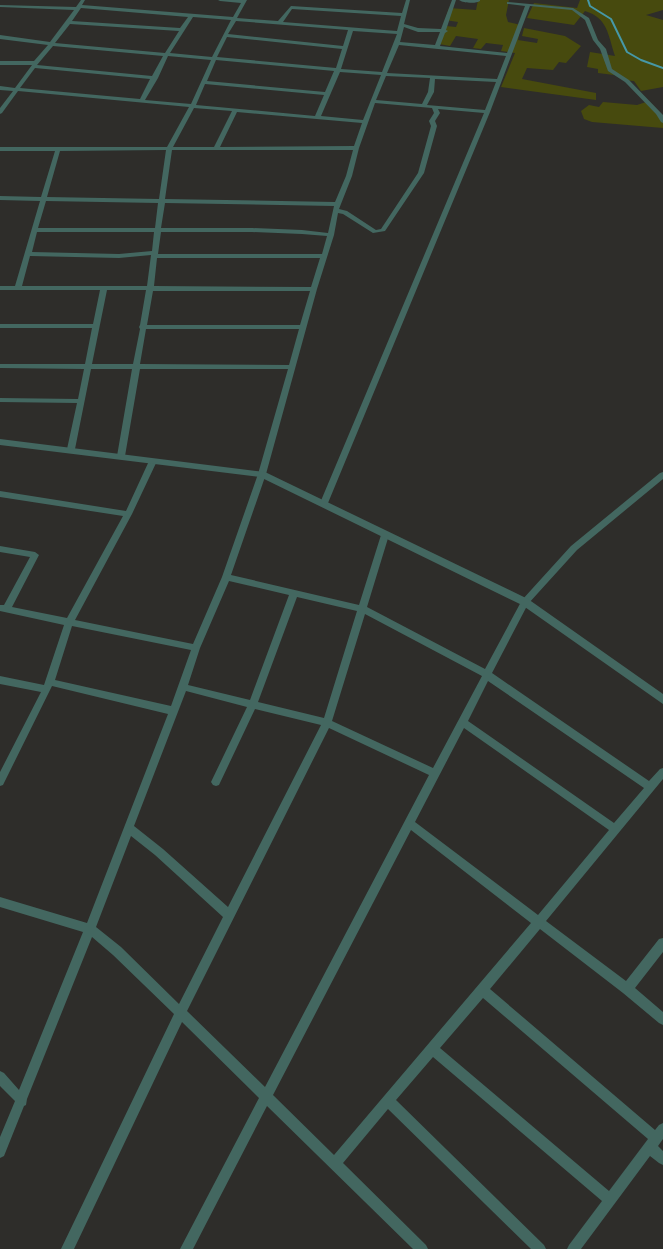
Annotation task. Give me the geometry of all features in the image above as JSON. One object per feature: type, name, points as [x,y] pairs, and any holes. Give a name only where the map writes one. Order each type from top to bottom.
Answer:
[{"type":"street","points":[[0,112],[69,22],[83,0]]},
{"type":"street","points":[[121,456],[135,366],[150,288],[169,148],[192,107],[244,1],[220,0]]},
{"type":"street","points":[[0,1152],[90,929],[183,687],[196,648],[226,576],[262,474],[331,235],[337,207],[349,176],[365,122],[397,43],[408,0]]},
{"type":"street","points":[[437,47],[454,0]]},
{"type":"street","points":[[461,0],[478,1]]},
{"type":"street","points":[[509,3],[573,9],[587,20],[596,40],[603,49],[610,70],[622,76],[648,104],[659,112],[663,121]]},
{"type":"street","points":[[0,6],[78,8],[400,33]]},
{"type":"street","points":[[324,503],[487,112],[528,6]]},
{"type":"street","points":[[279,23],[291,7],[405,15]]},
{"type":"street","points":[[141,102],[168,53],[192,16]]},
{"type":"street","points":[[69,22],[183,30]]},
{"type":"street","points":[[402,25],[418,30],[443,31]]},
{"type":"street","points":[[317,118],[338,69],[351,30]]},
{"type":"street","points":[[226,35],[344,48]]},
{"type":"street","points":[[0,37],[51,44],[168,53],[384,74],[498,81]]},
{"type":"street","points":[[397,43],[509,54]]},
{"type":"street","points":[[0,62],[35,64],[155,78]]},
{"type":"street","points":[[424,106],[431,92],[433,77]]},
{"type":"street","points":[[204,82],[326,94]]},
{"type":"street","points":[[0,88],[365,122]]},
{"type":"street","points":[[373,101],[487,112]]},
{"type":"street","points":[[0,198],[337,207],[375,232],[383,230],[421,173],[434,126],[432,121],[436,114],[434,107]]},
{"type":"street","points":[[216,148],[236,111]]},
{"type":"street","points":[[0,149],[356,148]]},
{"type":"street","points":[[18,288],[58,149]]},
{"type":"street","points":[[35,230],[315,232],[331,235]]},
{"type":"street","points":[[27,254],[324,256]]},
{"type":"street","points":[[0,288],[314,289]]},
{"type":"street","points":[[71,450],[104,288]]},
{"type":"street","points":[[0,326],[96,326]]},
{"type":"street","points":[[142,327],[303,327]]},
{"type":"street","points":[[0,366],[292,367]]},
{"type":"street","points":[[0,400],[81,400]]},
{"type":"street","points":[[0,442],[262,474],[525,602],[663,700]]},
{"type":"street","points":[[0,782],[48,686],[69,623],[128,514],[154,461]]},
{"type":"street","points":[[186,1249],[525,602],[574,548],[663,475]]},
{"type":"street","points":[[0,494],[128,514]]},
{"type":"street","points":[[67,1249],[180,1013],[327,723],[364,609],[385,535]]},
{"type":"street","points":[[0,549],[35,555],[3,609],[196,648]]},
{"type":"street","points":[[226,576],[364,609],[486,674],[650,787]]},
{"type":"street","points":[[216,782],[253,703],[294,593]]},
{"type":"street","points":[[0,680],[48,686],[174,710]]},
{"type":"street","points":[[183,687],[327,723],[435,773]]},
{"type":"street","points":[[462,722],[615,829]]},
{"type":"street","points":[[335,1163],[663,772]]},
{"type":"street","points":[[409,823],[627,988],[663,1019]]},
{"type":"street","points":[[129,828],[159,852],[230,916]]},
{"type":"street","points":[[0,902],[90,929],[117,951],[335,1163],[415,1247]]},
{"type":"street","points":[[627,988],[663,943]]},
{"type":"street","points":[[482,990],[656,1138],[663,1159]]},
{"type":"street","points":[[432,1049],[610,1200]]},
{"type":"street","points":[[0,1077],[22,1101]]},
{"type":"street","points":[[388,1101],[540,1249]]},
{"type":"street","points":[[573,1249],[656,1138]]},
{"type":"shaded area","points":[[478,0],[509,0],[506,15],[508,22],[521,25],[518,40],[537,43],[538,39],[522,36],[524,28],[565,36],[581,46],[566,63],[559,62],[553,70],[527,68],[522,79],[596,93],[596,100],[501,87],[515,53],[501,51],[503,45],[486,43],[481,49],[473,48],[478,39],[456,36],[450,46],[439,44],[446,26],[456,27],[458,22],[445,20],[449,8],[476,10]]},
{"type":"shaded area","points":[[580,0],[663,0],[663,10],[646,15],[663,20],[663,87],[641,91],[634,81],[623,80],[622,76],[598,73],[598,69],[587,67],[590,52],[615,56],[606,28],[593,14],[585,11],[574,25],[527,18],[534,3],[577,8]]},
{"type":"shaded area","points":[[649,101],[663,116],[663,128],[592,122],[584,119],[581,111],[589,105],[599,107],[603,102],[637,105]]},
{"type":"waterway","points":[[588,0],[590,6],[611,19],[627,52],[641,60],[663,68]]}]
